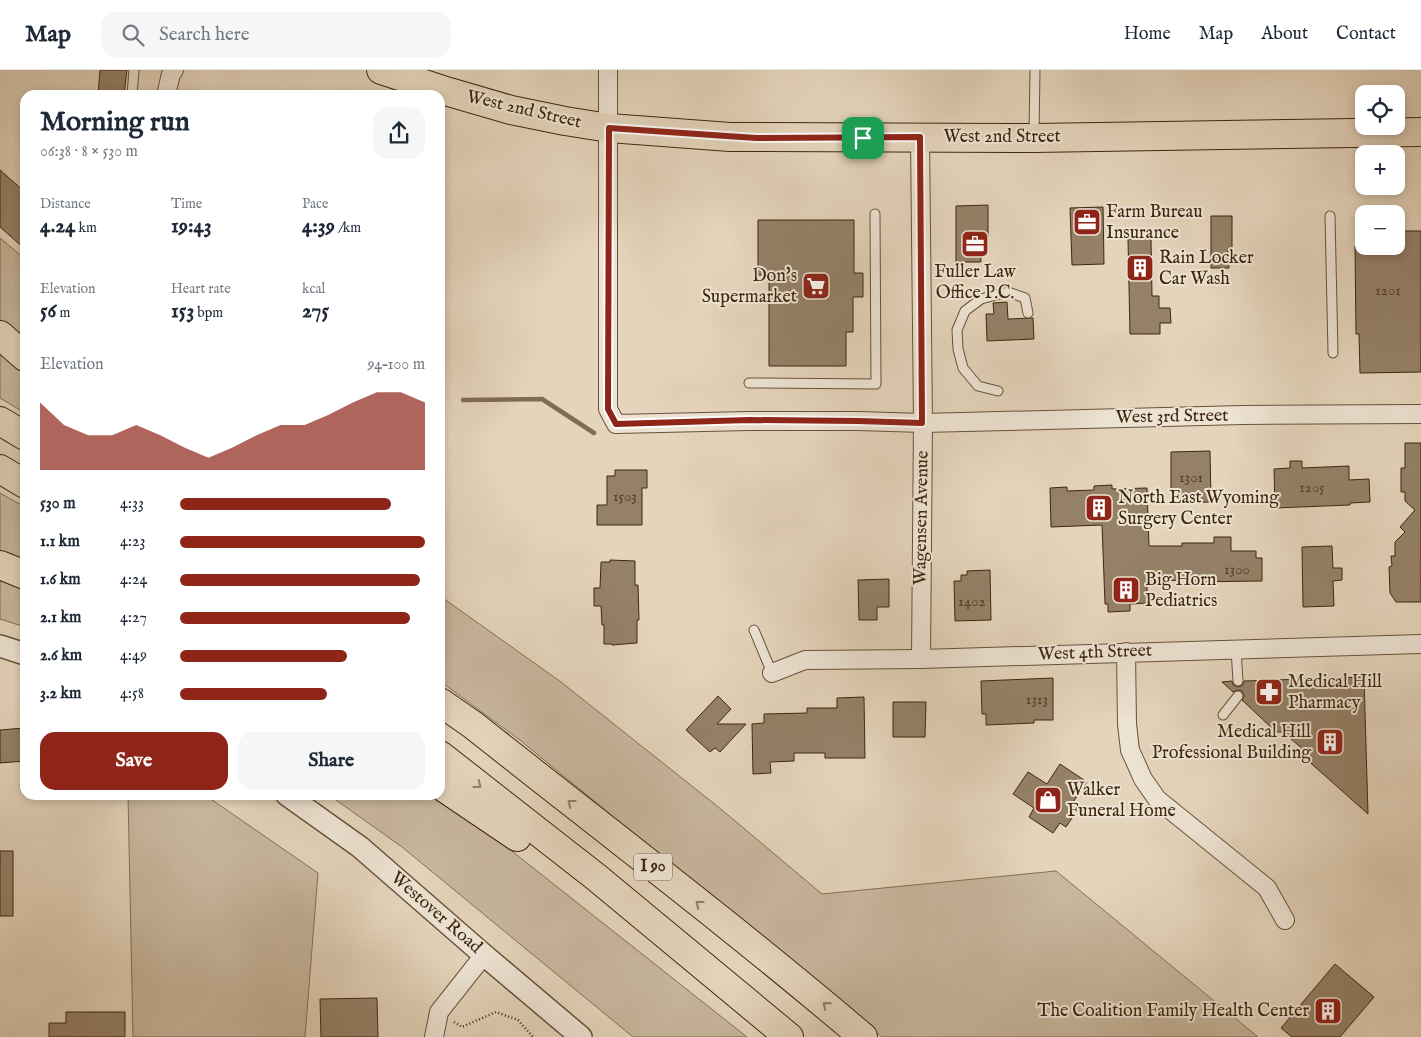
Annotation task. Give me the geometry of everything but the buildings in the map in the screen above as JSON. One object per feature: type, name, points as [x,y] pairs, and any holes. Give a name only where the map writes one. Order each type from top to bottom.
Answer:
[{"type":"main road","name":"West 2nd Street","points":[[381,70],[443,90]]},
{"type":"main road","name":"West 2nd Street","points":[[445,91],[511,110],[609,128],[747,138],[1034,138],[1421,132]]},
{"type":"main road","points":[[0,335],[20,353]]},
{"type":"main road","points":[[0,421],[20,433]]},
{"type":"main road","points":[[0,469],[20,481]]},
{"type":"main road","points":[[0,565],[20,573]]},
{"type":"main road","name":"I 90","points":[[445,705],[731,929],[863,1037]]},
{"type":"main road","name":"I 90","points":[[445,759],[596,878],[789,1037]]},
{"type":"main road","name":"I 90","points":[[445,788],[512,833],[749,1003]]},
{"type":"street","points":[[167,90],[171,74],[174,70]]},
{"type":"street","points":[[608,70],[609,128]]},
{"type":"street","name":"West 3rd Street","points":[[609,128],[608,409],[616,424],[749,420],[922,423],[1243,415],[1421,414]]},
{"type":"street","name":"Wagensen Avenue","points":[[920,137],[921,658]]},
{"type":"street","name":"West 4th Street","points":[[772,673],[805,660],[1421,644]]},
{"type":"street","points":[[0,646],[20,652]]},
{"type":"street","points":[[1126,652],[1130,750],[1143,779],[1157,799],[1267,888],[1285,920]]},
{"type":"street","name":"Westover Road","points":[[294,800],[360,847],[582,1037]]},
{"type":"street","points":[[434,1037],[439,1012],[484,955]]},
{"type":"lane","points":[[132,90],[134,70]]},
{"type":"lane","points":[[1034,138],[1035,70]]},
{"type":"lane","points":[[749,383],[876,384],[875,214]]},
{"type":"lane","points":[[1330,216],[1333,353]]},
{"type":"lane","points":[[998,391],[978,386],[963,368],[958,349],[957,330],[964,312],[970,307],[981,299],[1008,292],[1025,298],[1028,313]]},
{"type":"lane","points":[[754,630],[772,673]]},
{"type":"lane","points":[[1236,649],[1238,681]]},
{"type":"lane","points":[[1223,715],[1238,696]]},
{"type":"path","points":[[439,1012],[462,1027],[496,1012],[518,1020],[533,1037]]},
{"type":"shaded area","points":[[0,238],[20,255],[20,343],[0,325]]},
{"type":"shaded area","points":[[0,346],[20,364],[20,410],[0,398]]},
{"type":"shaded area","points":[[0,493],[20,504],[20,563],[0,555]]},
{"type":"shaded area","points":[[0,575],[20,583],[20,625],[0,619]]},
{"type":"shaded area","points":[[445,600],[561,682],[722,810],[822,894],[1056,871],[1258,1037],[882,1037],[521,741],[445,685]]},
{"type":"shaded area","points":[[128,800],[212,800],[318,873],[305,1037],[133,1037]]},
{"type":"shaded area","points":[[336,800],[440,800],[484,829],[747,1037],[633,1037],[402,847]]},
{"type":"waterway","points":[[463,400],[542,399],[594,433]]},
{"type":"place","name":"Farm Bureau Insurance","points":[[1087,222]]},
{"type":"place","name":"Fuller Law Office P.C.","points":[[975,244]]},
{"type":"place","name":"Rain Locker Car Wash","points":[[1140,268]]},
{"type":"place","name":"Don's Supermarket","points":[[816,286]]},
{"type":"place","name":"North East Wyoming Surgery Center","points":[[1099,508]]},
{"type":"place","name":"Big Horn Pediatrics","points":[[1126,590]]},
{"type":"place","name":"Medical Hill Pharmacy","points":[[1269,692]]},
{"type":"place","name":"Medical Hill Professional Building","points":[[1330,742]]},
{"type":"place","name":"Walker Funeral Home","points":[[1048,800]]},
{"type":"place","name":"The Coalition Family Health Center","points":[[1328,1011]]},
{"type":"route","points":[[609,128],[730,137],[863,138],[920,137],[922,423],[749,420],[616,424],[608,409],[609,128]]}]
